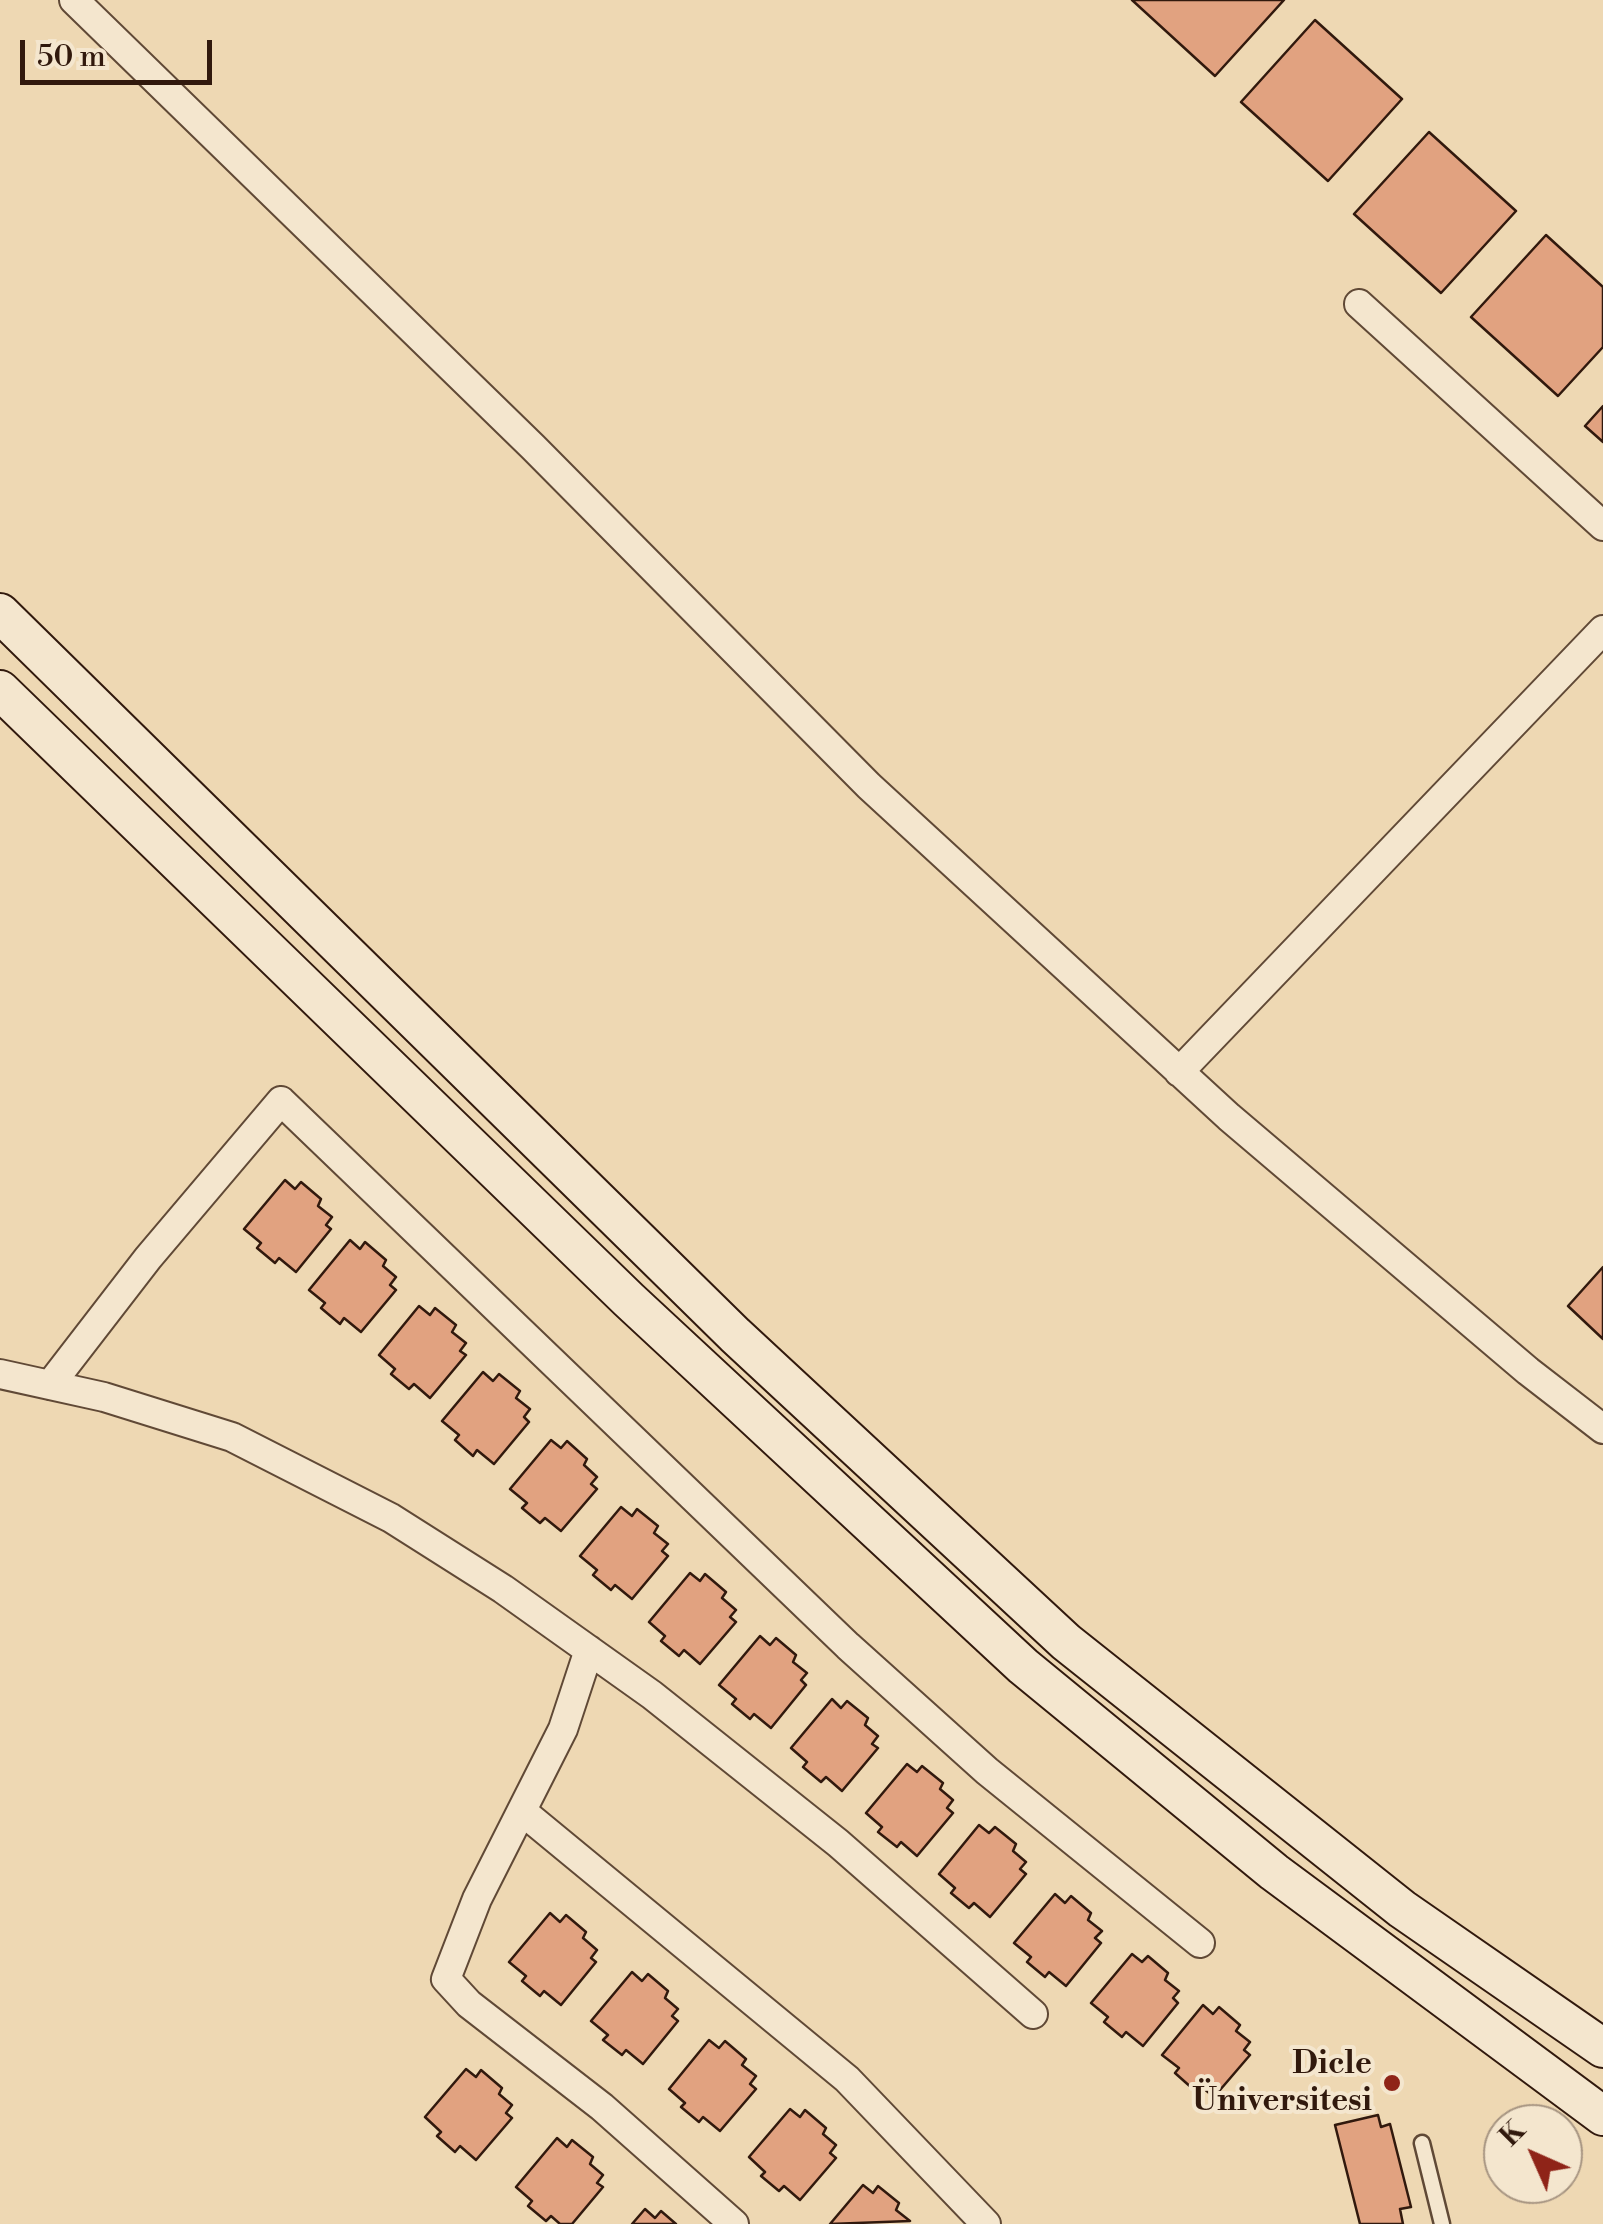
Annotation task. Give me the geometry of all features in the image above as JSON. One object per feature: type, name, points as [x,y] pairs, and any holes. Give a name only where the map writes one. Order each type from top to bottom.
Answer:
[{"type":"street","points":[[74,0],[533,447],[870,786],[1229,1118],[1498,1345],[1603,1428]]},
{"type":"street","points":[[1358,304],[1603,526]]},
{"type":"street","points":[[0,613],[735,1335],[1066,1642],[1402,1909],[1603,2048]]},
{"type":"street","points":[[1179,1072],[1603,630]]},
{"type":"street","points":[[0,690],[615,1286],[1023,1666],[1274,1872],[1603,2116]]},
{"type":"street","points":[[50,1385],[148,1258],[282,1101],[848,1646],[987,1771],[1200,1943]]},
{"type":"street","points":[[0,1374],[104,1397],[232,1437],[391,1518],[503,1589],[652,1696],[838,1843],[1032,2014]]},
{"type":"street","points":[[589,1650],[563,1729],[476,1899],[446,1979],[469,2004],[602,2106],[734,2224]]},
{"type":"street","points":[[523,1812],[847,2079],[986,2224]]},
{"type":"lane","points":[[1422,2143],[1442,2224]]},
{"type":"building","points":[[1132,0],[1284,0],[1215,76]]},
{"type":"building","points":[[1315,20],[1402,99],[1328,181],[1241,102]]},
{"type":"building","points":[[1429,132],[1516,211],[1441,293],[1354,214]]},
{"type":"building","points":[[1546,235],[1603,287],[1603,347],[1558,396],[1471,317]]},
{"type":"building","points":[[1603,406],[1603,442],[1585,426]]},
{"type":"building","points":[[285,1180],[295,1189],[301,1182],[321,1199],[318,1206],[332,1217],[326,1225],[331,1229],[296,1272],[279,1258],[275,1263],[257,1248],[261,1243],[244,1229]]},
{"type":"building","points":[[350,1240],[360,1249],[365,1242],[386,1260],[383,1266],[396,1277],[390,1285],[396,1290],[361,1332],[344,1318],[340,1324],[321,1308],[325,1303],[309,1290]]},
{"type":"building","points":[[1603,1267],[1603,1339],[1568,1306]]},
{"type":"building","points":[[419,1306],[430,1315],[435,1308],[456,1325],[452,1332],[466,1343],[460,1351],[466,1355],[430,1398],[414,1384],[409,1389],[391,1374],[395,1369],[379,1355]]},
{"type":"building","points":[[483,1372],[493,1381],[499,1374],[520,1391],[516,1398],[530,1409],[524,1417],[529,1422],[494,1464],[477,1450],[473,1456],[455,1440],[459,1435],[442,1421]]},
{"type":"building","points":[[551,1440],[561,1448],[567,1441],[587,1459],[584,1465],[597,1477],[591,1484],[597,1489],[561,1531],[545,1518],[540,1523],[522,1508],[527,1503],[510,1489]]},
{"type":"building","points":[[621,1507],[632,1516],[637,1509],[658,1526],[654,1533],[668,1544],[662,1551],[668,1556],[632,1599],[615,1585],[611,1590],[593,1575],[597,1570],[580,1556]]},
{"type":"building","points":[[690,1573],[700,1581],[705,1574],[726,1592],[722,1598],[736,1610],[730,1617],[736,1622],[700,1664],[684,1650],[679,1656],[661,1641],[665,1636],[649,1622]]},
{"type":"building","points":[[760,1636],[770,1645],[776,1638],[796,1655],[793,1662],[807,1673],[801,1680],[806,1685],[771,1728],[754,1714],[750,1719],[732,1704],[736,1699],[719,1685]]},
{"type":"building","points":[[832,1699],[841,1708],[847,1701],[868,1718],[865,1725],[878,1736],[872,1744],[878,1748],[842,1791],[826,1777],[821,1782],[803,1767],[807,1762],[791,1748]]},
{"type":"building","points":[[907,1764],[917,1772],[922,1766],[943,1783],[940,1789],[953,1800],[947,1808],[953,1813],[917,1856],[901,1842],[897,1847],[878,1832],[882,1827],[866,1813]]},
{"type":"building","points":[[979,1825],[989,1833],[995,1827],[1016,1844],[1013,1851],[1026,1862],[1020,1869],[1026,1874],[990,1917],[974,1903],[969,1908],[951,1893],[955,1888],[939,1874]]},
{"type":"building","points":[[1055,1894],[1065,1903],[1071,1896],[1091,1913],[1088,1920],[1102,1931],[1095,1938],[1101,1943],[1066,1986],[1049,1972],[1045,1977],[1027,1962],[1031,1957],[1014,1943]]},
{"type":"building","points":[[550,1913],[560,1922],[566,1915],[586,1932],[583,1938],[597,1950],[591,1958],[596,1962],[561,2005],[544,1991],[540,1996],[522,1981],[526,1976],[509,1962]]},
{"type":"building","points":[[1132,1954],[1142,1962],[1148,1956],[1168,1973],[1165,1980],[1179,1991],[1173,1998],[1178,2003],[1143,2046],[1126,2032],[1122,2037],[1104,2022],[1108,2017],[1091,2003]]},
{"type":"building","points":[[632,1972],[642,1981],[648,1974],[668,1991],[665,1998],[678,2009],[672,2016],[678,2021],[643,2064],[626,2050],[622,2055],[603,2040],[608,2035],[591,2021]]},
{"type":"building","points":[[1203,2005],[1213,2014],[1219,2007],[1240,2025],[1236,2031],[1250,2042],[1244,2050],[1250,2055],[1214,2097],[1197,2083],[1193,2089],[1175,2073],[1179,2068],[1162,2055]]},
{"type":"building","points":[[709,2040],[719,2048],[725,2041],[746,2059],[742,2065],[756,2076],[750,2084],[756,2089],[720,2131],[703,2117],[699,2122],[681,2107],[685,2103],[669,2089]]},
{"type":"building","points":[[466,2069],[476,2077],[481,2070],[502,2088],[499,2094],[512,2105],[506,2113],[512,2118],[476,2160],[460,2146],[455,2152],[437,2136],[441,2132],[425,2117]]},
{"type":"building","points":[[790,2109],[800,2117],[805,2110],[826,2128],[823,2134],[836,2145],[830,2153],[836,2158],[800,2200],[784,2186],[779,2191],[761,2176],[765,2172],[749,2157]]},
{"type":"building","points":[[1378,2115],[1381,2127],[1390,2124],[1411,2207],[1400,2209],[1403,2224],[1360,2224],[1335,2125]]},
{"type":"building","points":[[557,2138],[567,2147],[572,2140],[593,2157],[590,2164],[603,2175],[597,2183],[603,2187],[572,2224],[560,2224],[551,2216],[546,2221],[528,2206],[532,2201],[516,2187]]},
{"type":"building","points":[[863,2185],[873,2193],[878,2186],[899,2203],[896,2210],[910,2221],[830,2224]]},
{"type":"building","points":[[645,2209],[655,2218],[661,2211],[676,2224],[632,2224]]},
{"type":"place","name":"Dicle Üniversitesi","points":[[1392,2083]]}]
